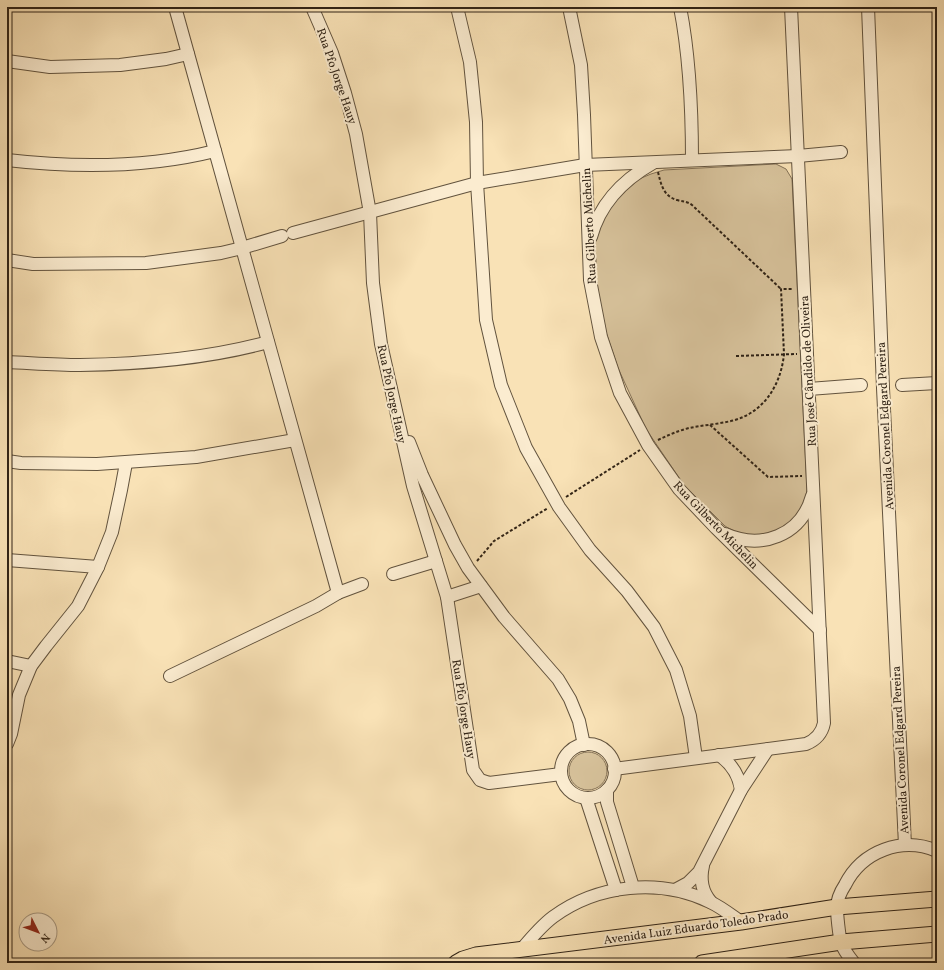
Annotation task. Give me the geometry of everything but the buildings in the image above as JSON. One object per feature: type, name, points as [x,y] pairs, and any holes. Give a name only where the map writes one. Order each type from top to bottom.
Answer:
[{"type":"main road","name":"Avenida Luiz Eduardo Toledo Prado","points":[[456,963],[470,956],[741,922],[837,907],[937,899]]},
{"type":"main road","points":[[702,963],[841,942],[937,934]]},
{"type":"main road","points":[[466,963],[484,954]]},
{"type":"street","points":[[175,7],[338,593]]},
{"type":"street","name":"Rua Pfo Jorge Hauy","points":[[312,7],[332,53],[356,134],[370,213],[373,283],[381,344],[413,486],[447,597],[473,770],[480,780],[486,783],[561,774]]},
{"type":"street","points":[[457,7],[470,62],[476,122],[476,183],[486,320],[501,385],[526,448],[558,507],[590,550],[627,591],[654,627],[676,670],[690,716],[696,758]]},
{"type":"street","name":"Rua Gilberto Michelin","points":[[570,7],[581,65],[590,280],[601,337],[620,393],[648,445],[679,489],[716,528],[820,630]]},
{"type":"street","points":[[680,7],[686,35],[691,82],[692,160]]},
{"type":"street","name":"Rua José Cândido de Oliveira","points":[[768,749],[806,744],[819,734],[823,727],[824,719],[791,7]]},
{"type":"street","name":"Avenida Coronel Edgard Pereira","points":[[868,7],[883,388],[905,845]]},
{"type":"street","points":[[7,61],[50,67],[120,65],[166,59],[188,54]]},
{"type":"street","points":[[7,160],[45,164],[132,164],[194,156],[215,151]]},
{"type":"street","points":[[7,260],[33,264],[146,263],[221,253],[476,183],[585,165],[798,156],[841,152]]},
{"type":"street","points":[[588,246],[593,228],[612,196],[624,182],[655,162]]},
{"type":"street","points":[[7,362],[79,365],[172,360],[249,347],[268,342]]},
{"type":"street","points":[[902,385],[937,383]]},
{"type":"street","points":[[809,389],[860,385]]},
{"type":"street","points":[[394,403],[422,475],[455,545],[468,568],[504,617],[558,679],[570,699],[576,714],[584,745]]},
{"type":"street","points":[[7,461],[52,463],[126,463],[196,457],[295,440]]},
{"type":"street","points":[[7,744],[11,734],[19,695],[32,666],[78,606],[98,567],[112,532],[126,463]]},
{"type":"street","points":[[716,528],[734,538],[744,540],[765,540],[775,537],[793,527],[800,519],[806,511],[814,491]]},
{"type":"street","points":[[393,574],[436,561],[434,545],[438,538],[444,536],[455,545]]},
{"type":"street","points":[[7,560],[98,567]]},
{"type":"street","points":[[170,676],[316,606],[338,593],[362,584]]},
{"type":"street","points":[[447,597],[481,586]]},
{"type":"street","points":[[7,661],[32,666]]},
{"type":"street","points":[[591,744],[604,750],[613,762],[614,769],[614,777],[606,790],[593,797],[586,798],[572,793],[566,788],[561,774],[561,766],[564,758],[569,752],[576,747],[591,744]]},
{"type":"street","points":[[614,769],[768,749]]},
{"type":"street","points":[[675,890],[694,878],[704,865],[741,790],[768,749]]},
{"type":"street","points":[[719,755],[735,770],[741,790]]},
{"type":"street","points":[[606,790],[607,802],[633,887]]},
{"type":"street","points":[[586,798],[604,849],[616,890]]},
{"type":"street","points":[[594,820],[611,815]]},
{"type":"street","points":[[604,849],[620,843]]},
{"type":"street","points":[[854,963],[841,942],[837,907],[841,891],[846,882],[860,864],[873,854],[883,850],[905,845],[920,846],[937,851]]},
{"type":"street","points":[[704,865],[702,885],[711,902]]},
{"type":"street","points":[[521,950],[536,932],[553,917],[573,905],[594,896],[633,887],[654,887],[675,890],[693,895],[711,902],[727,911],[741,922]]},
{"type":"path","points":[[655,162],[661,186],[666,193],[676,200],[692,205],[781,289],[795,289]]},
{"type":"path","points":[[648,445],[688,428],[736,420],[755,410],[771,395],[780,376],[784,354],[781,289]]},
{"type":"path","points":[[736,356],[797,354],[807,356]]},
{"type":"path","points":[[710,424],[768,477],[813,475]]},
{"type":"shaded area","points":[[776,164],[786,169],[792,179],[807,490],[803,504],[796,515],[787,524],[776,531],[764,535],[751,535],[738,532],[725,526],[684,485],[646,429],[618,368],[605,329],[597,287],[595,246],[597,232],[609,207],[627,187],[639,179],[664,170]]},
{"type":"shaded area","points":[[588,752],[598,755],[604,761],[607,771],[604,781],[598,787],[588,790],[578,787],[572,781],[569,771],[572,761],[578,755]]}]
